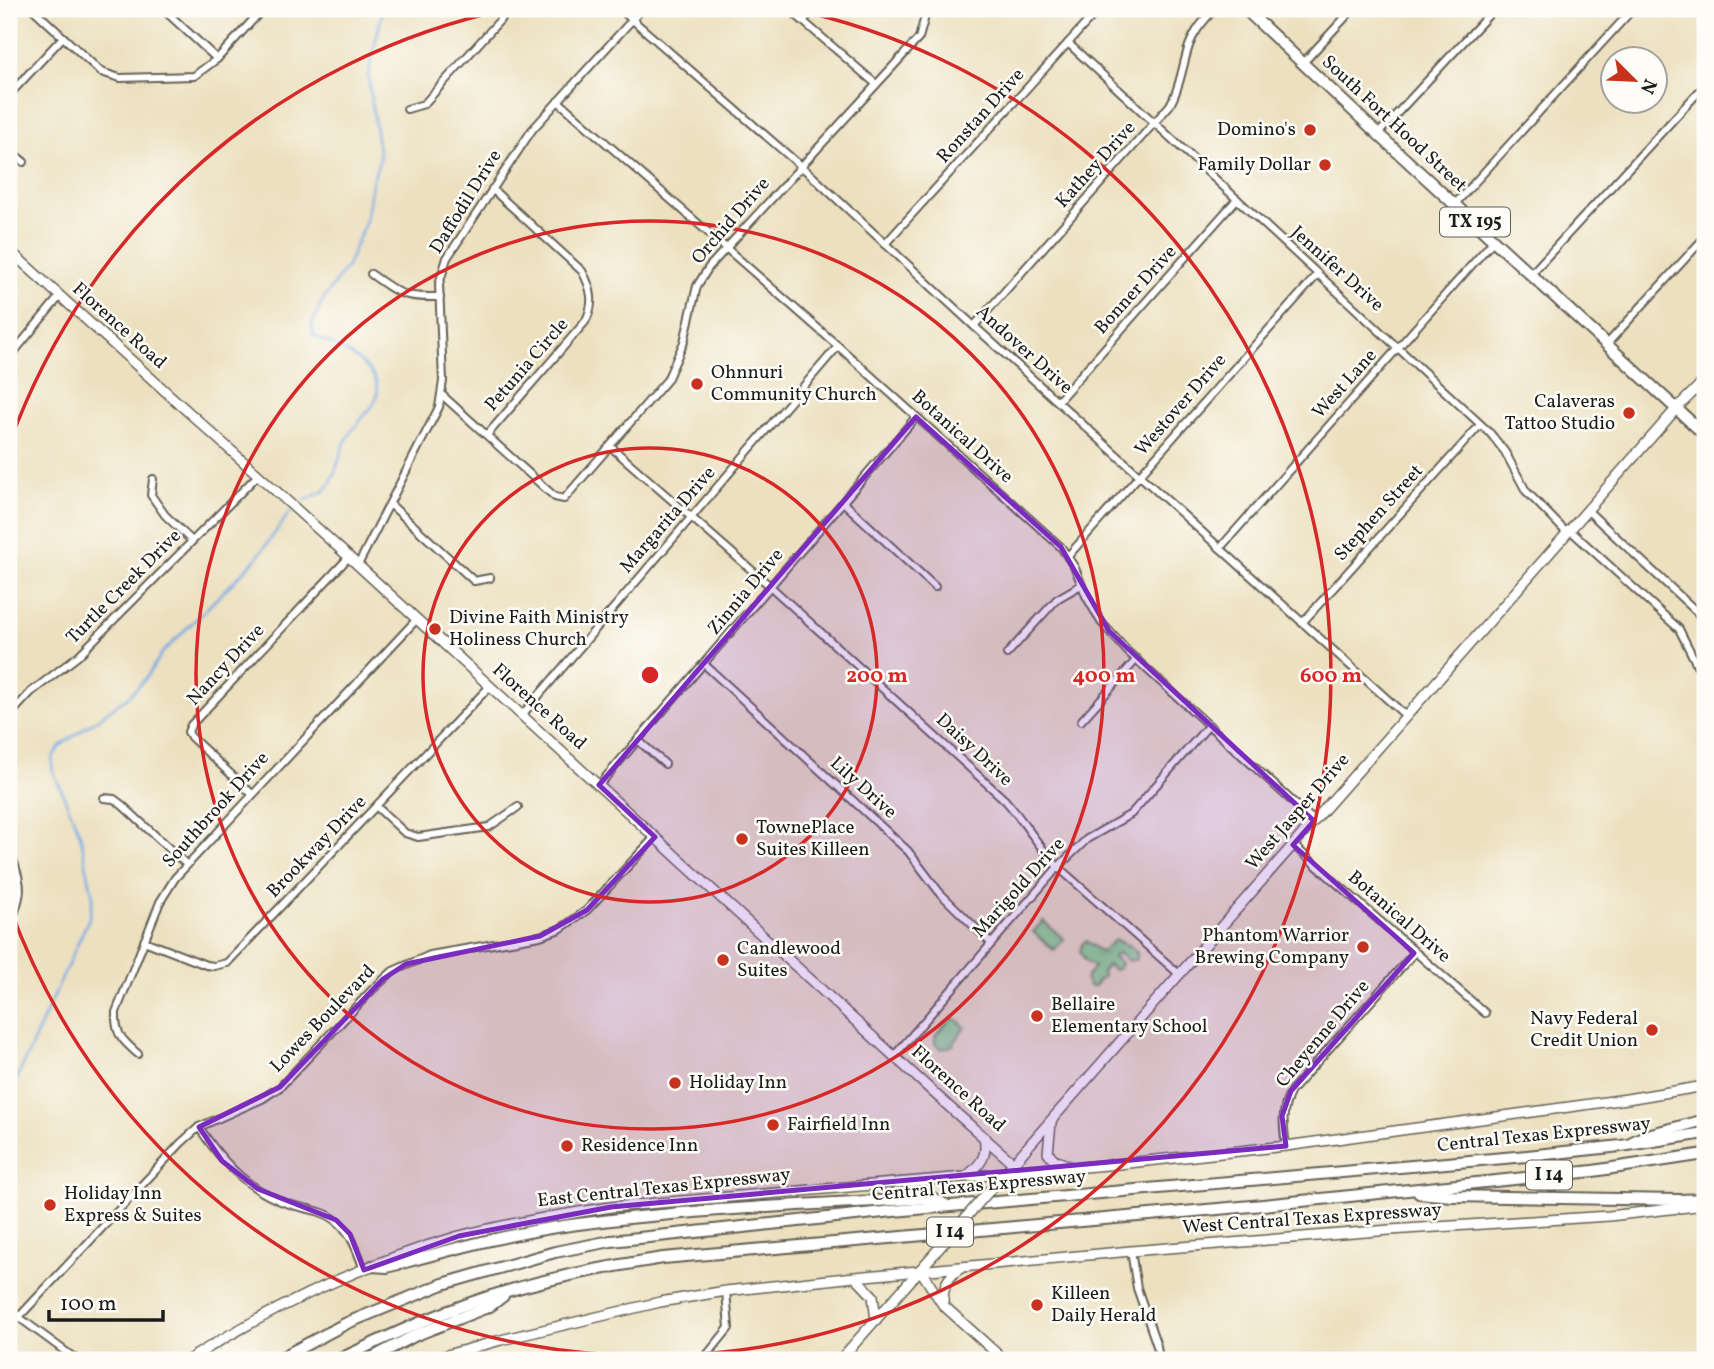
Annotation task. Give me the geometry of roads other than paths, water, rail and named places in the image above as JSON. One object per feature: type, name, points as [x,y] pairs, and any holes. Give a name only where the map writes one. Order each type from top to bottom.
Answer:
[{"type":"highway","name":"South Fort Hood Street","points":[[1245,9],[1705,435]]},
{"type":"highway","points":[[1621,1146],[1647,1135],[1705,1120]]},
{"type":"highway","name":"Central Texas Expressway","points":[[277,1360],[347,1323],[471,1275],[555,1252],[640,1237],[948,1206],[1621,1146],[1705,1133]]},
{"type":"highway","name":"Central Texas Expressway","points":[[338,1360],[399,1331],[511,1290],[576,1273],[701,1254],[1264,1205],[1593,1171],[1705,1154]]},
{"type":"highway","points":[[1392,1190],[1452,1196],[1705,1199]]},
{"type":"highway","points":[[368,1268],[387,1267],[506,1236],[578,1224],[783,1206],[932,1198],[948,1206]]},
{"type":"highway","points":[[368,1360],[416,1335],[490,1306],[511,1290]]},
{"type":"main road","name":"Florence Road","points":[[9,250],[1013,1163]]},
{"type":"main road","name":"West Jasper Drive","points":[[840,1360],[1677,408],[1705,380]]},
{"type":"main road","points":[[1004,1173],[1286,1146],[1618,1101],[1705,1086]]},
{"type":"main road","points":[[1051,1121],[1048,1153],[1055,1160],[1071,1167]]},
{"type":"main road","points":[[967,1176],[984,1160],[984,1137]]},
{"type":"main road","name":"East Central Texas Expressway","points":[[188,1360],[251,1323],[368,1268],[459,1236],[534,1219],[611,1207],[1004,1173]]},
{"type":"main road","name":"West Central Texas Expressway","points":[[921,1271],[1390,1230],[1609,1216],[1705,1205]]},
{"type":"main road","points":[[943,1305],[946,1283],[950,1275],[961,1267]]},
{"type":"main road","points":[[429,1360],[501,1340],[660,1303],[726,1291],[921,1271],[943,1305],[1004,1360]]},
{"type":"main road","points":[[855,1277],[873,1296],[876,1320]]},
{"type":"street","points":[[33,9],[101,72],[111,76],[194,76],[217,59],[262,9]]},
{"type":"street","points":[[163,9],[217,59]]},
{"type":"street","points":[[407,109],[424,104],[510,9]]},
{"type":"street","name":"Andover Drive","points":[[620,9],[801,167],[1406,716]]},
{"type":"street","name":"Daffodil Drive","points":[[358,565],[443,395],[440,297],[441,276],[447,258],[532,130],[642,9]]},
{"type":"street","points":[[789,9],[876,84]]},
{"type":"street","points":[[803,21],[814,9]]},
{"type":"street","name":"Ronstan Drive","points":[[885,244],[1099,9]]},
{"type":"street","name":"Kathey Drive","points":[[974,326],[1154,124],[1177,93],[1189,46],[1197,28],[1214,9]]},
{"type":"street","points":[[1303,63],[1353,9]]},
{"type":"street","points":[[1378,134],[1494,9]]},
{"type":"street","points":[[1455,204],[1633,9]]},
{"type":"street","name":"Orchid Drive","points":[[443,395],[555,497],[564,499],[667,380],[684,342],[697,286],[709,267],[919,38],[924,20]]},
{"type":"street","points":[[9,95],[63,37]]},
{"type":"street","name":"Jennifer Drive","points":[[1068,43],[1399,347],[1499,443],[1525,491],[1679,629],[1705,681]]},
{"type":"street","points":[[1531,274],[1705,85]]},
{"type":"street","name":"Botanical Drive","points":[[558,101],[838,346],[1061,547],[1101,622],[1137,659],[1314,821]]},
{"type":"street","points":[[9,150],[24,162]]},
{"type":"street","name":"Petunia Circle","points":[[488,435],[584,322],[590,313],[592,301],[589,284],[582,271],[492,189]]},
{"type":"street","name":"Bonner Drive","points":[[1058,401],[1237,199]]},
{"type":"street","points":[[1607,344],[1705,237]]},
{"type":"street","name":"West Lane","points":[[1220,548],[1494,240]]},
{"type":"street","points":[[372,274],[404,296],[440,297]]},
{"type":"street","name":"Westover Drive","points":[[1068,556],[1318,274]]},
{"type":"street","points":[[9,358],[60,296]]},
{"type":"street","name":"Margarita Drive","points":[[522,715],[838,346]]},
{"type":"street","name":"Zinnia Drive","points":[[599,785],[916,417]]},
{"type":"street","name":"Stephen Street","points":[[1303,623],[1480,425]]},
{"type":"street","name":"Daisy Drive","points":[[611,447],[771,587],[1005,800],[1058,867],[1179,974]]},
{"type":"street","name":"Turtle Creek Drive","points":[[10,711],[78,656],[258,475]]},
{"type":"street","points":[[153,480],[152,495],[165,515],[192,541]]},
{"type":"street","points":[[843,502],[935,587]]},
{"type":"street","points":[[390,504],[474,582],[489,578]]},
{"type":"street","points":[[1588,510],[1697,612],[1705,625]]},
{"type":"street","name":"Nancy Drive","points":[[252,794],[188,732],[191,725],[349,557]]},
{"type":"street","points":[[1007,654],[1057,599],[1081,585]]},
{"type":"street","name":"Southbrook Drive","points":[[138,1054],[123,1041],[117,1031],[116,1012],[160,902],[174,878],[417,619]]},
{"type":"street","points":[[1081,722],[1137,659]]},
{"type":"street","name":"Lily Drive","points":[[705,665],[908,851],[940,893],[991,943]]},
{"type":"street","name":"Brookway Drive","points":[[144,941],[206,965],[221,966],[227,963],[490,686]]},
{"type":"street","name":"Marigold Drive","points":[[894,1056],[1058,867],[1087,839],[1131,814],[1209,725]]},
{"type":"street","points":[[639,741],[665,764]]},
{"type":"street","points":[[104,798],[114,799],[122,805],[186,864]]},
{"type":"street","points":[[377,807],[405,833],[418,837],[489,827],[518,807]]},
{"type":"street","name":"Lowes Boulevard","points":[[19,1317],[172,1152],[200,1127],[261,1100],[281,1087],[393,971],[430,956],[540,936],[560,929],[587,910],[655,837]]},
{"type":"street","name":"Botanical Drive","points":[[1293,845],[1485,1013]]},
{"type":"street","points":[[9,847],[22,886],[20,900],[9,928]]},
{"type":"street","name":"Cheyenne Drive","points":[[1286,1146],[1282,1116],[1283,1107],[1291,1091],[1414,953]]},
{"type":"street","points":[[200,1127],[222,1161],[258,1189],[277,1200],[328,1215],[344,1227],[368,1268]]},
{"type":"street","points":[[1131,1251],[1137,1288],[1160,1360]]},
{"type":"street","points":[[703,1360],[729,1328],[726,1291]]},
{"type":"street","points":[[9,1310],[77,1360]]},
{"type":"waterway","points":[[305,500],[329,485],[346,440],[373,405],[377,393],[376,381],[370,371],[349,354],[314,336],[312,324],[323,300],[347,266],[366,221],[372,183],[380,158],[368,76],[383,9]]},
{"type":"waterway","points":[[9,1121],[14,1085],[89,918],[93,897],[80,834],[52,768],[53,757],[60,746],[129,696],[146,678],[162,653],[256,559],[290,512]]},
{"type":"place","name":"Domino's","points":[[1310,130]]},
{"type":"place","name":"Family Dollar","points":[[1325,165]]},
{"type":"place","name":"Ohnnuri Community Church","points":[[697,384]]},
{"type":"place","name":"Calaveras Tattoo Studio","points":[[1629,413]]},
{"type":"place","name":"Divine Faith Ministry Holiness Church","points":[[435,629]]},
{"type":"place","name":"TownePlace Suites Killeen","points":[[742,839]]},
{"type":"place","name":"Phantom Warrior Brewing Company","points":[[1363,947]]},
{"type":"place","name":"Candlewood Suites","points":[[723,960]]},
{"type":"place","name":"Bellaire Elementary School","points":[[1037,1016]]},
{"type":"place","name":"Navy Federal Credit Union","points":[[1652,1030]]},
{"type":"place","name":"Holiday Inn","points":[[675,1083]]},
{"type":"place","name":"Fairfield Inn","points":[[773,1125]]},
{"type":"place","name":"Residence Inn","points":[[567,1146]]},
{"type":"place","name":"Holiday Inn Express & Suites","points":[[50,1205]]},
{"type":"place","name":"Killeen Daily Herald","points":[[1037,1305]]}]
